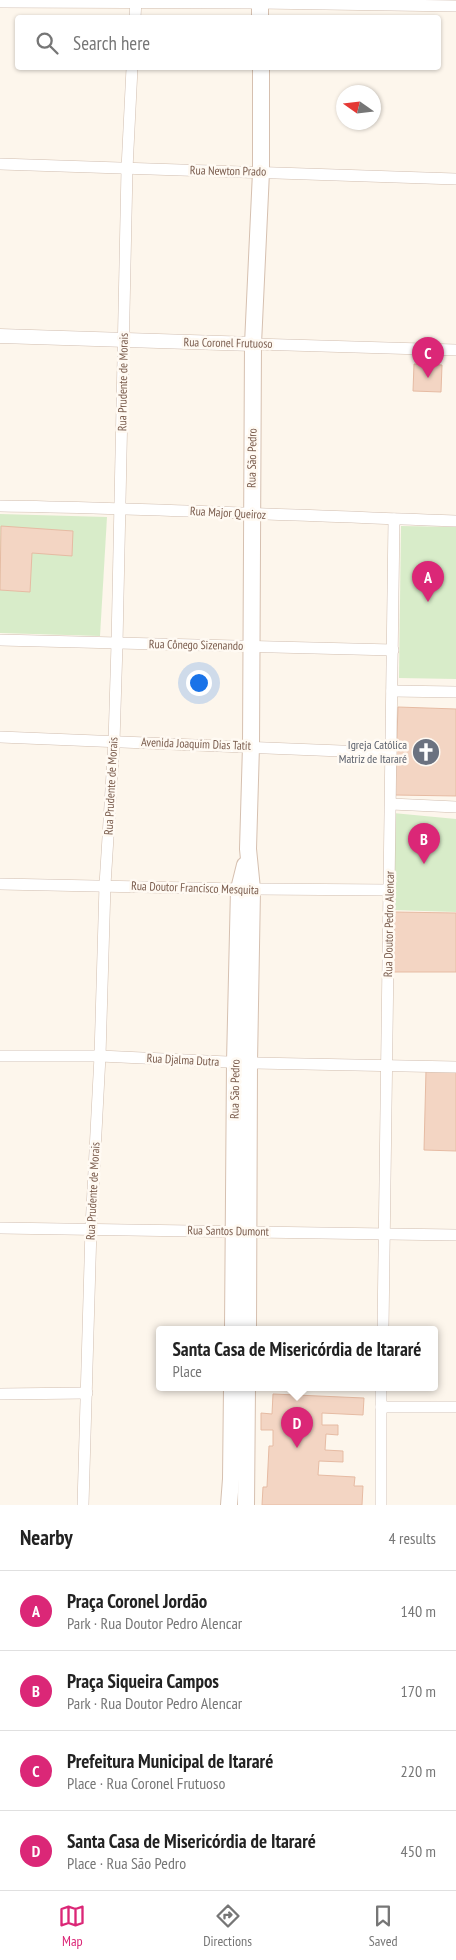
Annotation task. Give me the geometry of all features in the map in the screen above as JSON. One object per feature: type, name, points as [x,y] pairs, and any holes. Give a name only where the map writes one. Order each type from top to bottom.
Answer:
[{"type":"main road","name":"Rua São Pedro","points":[[233,1326],[241,1232],[242,1063],[252,746],[253,344],[261,172],[261,70]]},
{"type":"main road","name":"Rua São Pedro","points":[[241,1232],[248,1326]]},
{"type":"main road","points":[[229,1505],[232,1391]]},
{"type":"main road","points":[[246,1505],[247,1391]]},
{"type":"street","points":[[0,2],[136,1],[260,7],[456,6]]},
{"type":"street","points":[[135,15],[136,1]]},
{"type":"street","name":"Rua Prudente de Morais","points":[[83,1505],[91,1228],[100,1056],[105,885],[118,644],[119,508],[127,170],[132,70]]},
{"type":"street","name":"Rua Newton Prado","points":[[0,164],[127,170],[261,172],[456,179]]},
{"type":"street","name":"Rua Coronel Frutuoso","points":[[0,336],[456,350]]},
{"type":"street","name":"Rua Major Queiroz","points":[[0,506],[119,508],[456,521]]},
{"type":"street","name":"Rua Doutor Pedro Alencar","points":[[383,1326],[394,519]]},
{"type":"street","name":"Rua Cônego Sizenando","points":[[0,640],[393,650]]},
{"type":"street","points":[[392,691],[456,692]]},
{"type":"street","name":"Avenida Joaquim Dias Tatit","points":[[0,738],[252,746],[391,753]]},
{"type":"street","points":[[391,804],[456,807]]},
{"type":"street","name":"Rua Doutor Francisco Mesquita","points":[[0,884],[390,890]]},
{"type":"street","name":"Rua Djalma Dutra","points":[[0,1056],[100,1056],[242,1063],[456,1067]]},
{"type":"street","name":"Rua Santos Dumont","points":[[0,1228],[456,1235]]},
{"type":"street","points":[[381,1391],[381,1505]]},
{"type":"street","points":[[0,1394],[87,1393]]},
{"type":"street","points":[[381,1407],[456,1407]]},
{"type":"green space","points":[[0,514],[107,517],[100,636],[0,633]]},
{"type":"green space","points":[[401,526],[456,527],[456,679],[399,678]]},
{"type":"green space","points":[[393,813],[456,819],[456,912],[392,910]]},
{"type":"building","points":[[414,364],[442,365],[441,392],[413,391]]},
{"type":"building","points":[[1,526],[73,531],[72,556],[32,553],[30,592],[0,590]]},
{"type":"building","name":"Igreja Católica Matriz de Itararé","points":[[398,707],[456,709],[456,796],[395,795]]},
{"type":"building","points":[[394,912],[456,913],[456,972],[392,972]]},
{"type":"building","points":[[426,1070],[456,1071],[456,1151],[424,1150]]},
{"type":"building","points":[[273,1394],[364,1398],[363,1415],[322,1413],[322,1425],[338,1425],[338,1435],[326,1434],[325,1450],[343,1451],[343,1462],[319,1461],[318,1475],[355,1477],[354,1486],[363,1486],[362,1505],[262,1505],[263,1487],[267,1487],[269,1446],[273,1446],[273,1430],[261,1430],[261,1413],[272,1414]]},
{"type":"place","name":"Prefeitura Municipal de Itararé","points":[[428,378]]},
{"type":"place","name":"Praça Coronel Jordão","points":[[428,602]]},
{"type":"place","name":"Igreja Católica Matriz de Itararé","points":[[426,752]]},
{"type":"place","name":"Praça Siqueira Campos","points":[[424,864]]},
{"type":"place","name":"Santa Casa de Misericórdia de Itararé","points":[[297,1448]]}]
